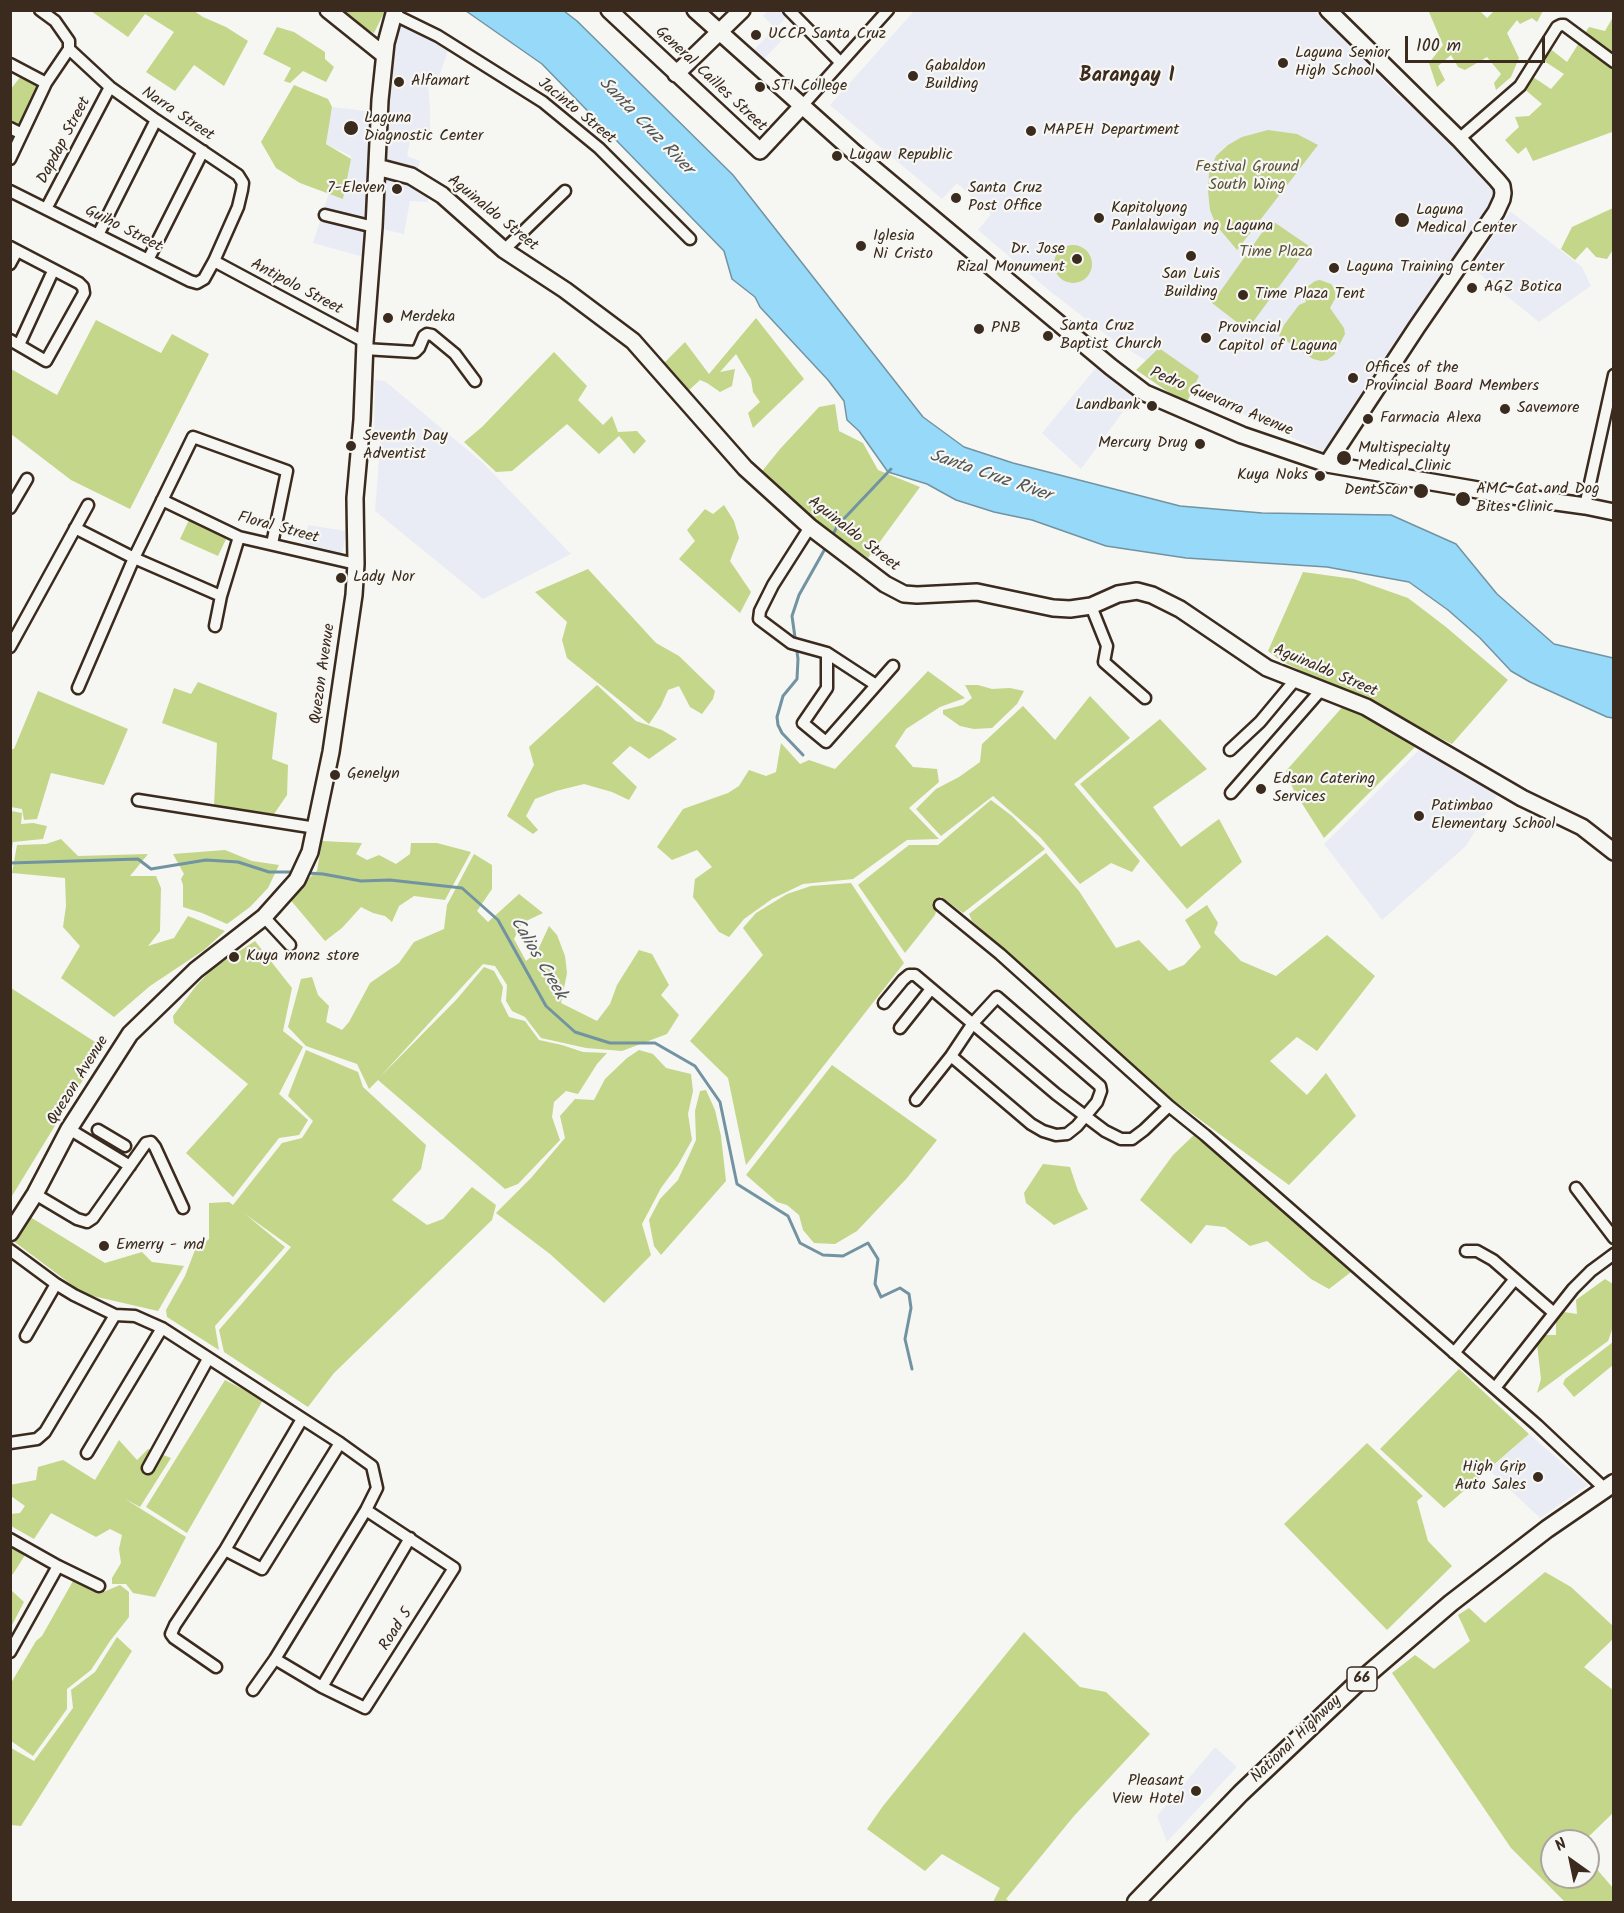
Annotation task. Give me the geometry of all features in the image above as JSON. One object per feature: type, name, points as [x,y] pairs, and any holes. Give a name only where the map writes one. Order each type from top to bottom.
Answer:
[{"type":"main road","name":"National Highway","points":[[1136,1902],[1241,1793],[1353,1687],[1460,1597],[1547,1529],[1609,1485]]},
{"type":"street","name":"Narra Street","points":[[40,10],[56,21],[62,29],[69,40],[69,49],[110,87],[238,175],[243,183],[238,207],[214,261]]},
{"type":"street","points":[[328,10],[384,55]]},
{"type":"street","name":"General Cailles Street","points":[[609,10],[760,151],[802,106]]},
{"type":"street","name":"Pedro Guevarra Avenue","points":[[695,10],[802,106],[1139,389],[1242,435],[1327,464],[1614,512]]},
{"type":"street","points":[[676,74],[742,10]]},
{"type":"street","points":[[789,10],[840,62]]},
{"type":"street","points":[[802,106],[888,10]]},
{"type":"street","points":[[1327,464],[1502,199],[1502,186],[1459,139],[1328,11]]},
{"type":"street","name":"Quezon Avenue","points":[[10,1233],[35,1194],[69,1129],[123,1043],[142,1020],[196,970],[264,917],[297,880],[310,852],[331,752],[354,595],[355,498],[362,426],[364,345],[374,227],[384,55],[394,12]]},
{"type":"street","name":"Jacinto Street","points":[[394,12],[438,36],[543,102],[599,148],[690,239]]},
{"type":"street","points":[[1459,139],[1520,86],[1557,27],[1561,25],[1614,62]]},
{"type":"street","points":[[10,159],[46,83],[69,49]]},
{"type":"street","points":[[10,64],[46,83]]},
{"type":"street","name":"Dapdap Street","points":[[46,209],[110,87]]},
{"type":"street","points":[[98,235],[156,120]]},
{"type":"street","points":[[10,128],[22,134]]},
{"type":"street","points":[[148,260],[203,151]]},
{"type":"street","name":"Aguinaldo Street","points":[[377,166],[411,176],[442,195],[504,250],[565,290],[633,341],[745,468],[821,535],[885,584],[904,594],[977,592],[1053,608],[1070,609],[1091,606],[1118,594],[1137,591],[1152,595],[1180,609],[1267,668],[1366,708],[1522,798],[1582,827],[1614,852]]},
{"type":"street","name":"Guiho Street","points":[[10,190],[190,281],[197,283],[204,279],[214,261]]},
{"type":"street","points":[[504,250],[565,191]]},
{"type":"street","points":[[326,215],[374,227]]},
{"type":"street","points":[[10,264],[14,249],[83,287],[84,293],[46,362],[15,342],[53,271]]},
{"type":"street","name":"Antipolo Street","points":[[214,261],[364,345]]},
{"type":"street","points":[[364,345],[415,352],[424,336],[432,335],[455,354],[474,381]]},
{"type":"street","points":[[1585,506],[1614,375]]},
{"type":"street","points":[[78,688],[134,558],[194,437],[287,471],[272,544]]},
{"type":"street","points":[[10,508],[27,479]]},
{"type":"street","name":"Floral Street","points":[[162,500],[239,537],[356,564]]},
{"type":"street","points":[[10,647],[88,505]]},
{"type":"street","points":[[75,528],[134,558],[221,596]]},
{"type":"street","points":[[821,535],[773,585],[759,611],[759,620],[790,643],[827,653],[876,685]]},
{"type":"street","points":[[215,626],[221,596],[239,537]]},
{"type":"street","points":[[1091,606],[1107,646],[1104,662],[1145,699]]},
{"type":"street","points":[[827,653],[828,688],[804,723],[826,742],[893,666]]},
{"type":"street","points":[[1230,750],[1260,722],[1295,680]]},
{"type":"street","points":[[1231,793],[1321,690]]},
{"type":"street","points":[[138,800],[316,828]]},
{"type":"street","points":[[940,905],[1000,954],[1169,1106],[1609,1485]]},
{"type":"street","points":[[264,917],[290,945]]},
{"type":"street","points":[[885,1003],[903,980],[909,975],[915,975],[1056,1094],[1105,1131],[1121,1139],[1132,1139],[1169,1106]]},
{"type":"street","points":[[900,1028],[931,989]]},
{"type":"street","points":[[916,1100],[951,1056],[973,1023],[997,997],[1100,1086],[1101,1091],[1097,1102],[1086,1117],[1067,1134],[1056,1135],[1031,1124],[951,1056]]},
{"type":"street","points":[[92,1144],[101,1125],[125,1146]]},
{"type":"street","points":[[69,1129],[130,1166]]},
{"type":"street","points":[[35,1194],[77,1219],[87,1222],[93,1218],[146,1143],[151,1142],[183,1208]]},
{"type":"street","points":[[1576,1188],[1614,1238]]},
{"type":"street","points":[[10,1250],[74,1295],[115,1315],[135,1317],[162,1328],[372,1466],[377,1488],[366,1510],[275,1659],[253,1690]]},
{"type":"street","points":[[1466,1251],[1476,1251],[1493,1260],[1554,1313]]},
{"type":"street","points":[[1495,1388],[1585,1277],[1614,1254]]},
{"type":"street","points":[[1454,1353],[1515,1279]]},
{"type":"street","points":[[26,1336],[56,1284]]},
{"type":"street","points":[[10,1443],[37,1439],[45,1432],[115,1315]]},
{"type":"street","points":[[87,1453],[162,1328]]},
{"type":"street","points":[[148,1468],[208,1359]]},
{"type":"street","points":[[216,1667],[171,1634],[225,1550],[302,1419]]},
{"type":"street","points":[[225,1550],[262,1569],[340,1443]]},
{"type":"street","points":[[275,1659],[322,1687],[410,1538],[366,1510]]},
{"type":"street","name":"Road 5","points":[[322,1687],[364,1708],[454,1568],[410,1538]]},
{"type":"street","points":[[10,1539],[99,1586]]},
{"type":"street","points":[[10,1652],[58,1566]]},
{"type":"shaded area","points":[[768,11],[782,11],[787,16],[778,26],[787,35],[760,63],[750,54],[775,28],[763,16]]},
{"type":"shaded area","points":[[914,11],[1314,11],[1398,95],[1490,179],[1494,199],[1329,455],[1197,392],[1113,340],[1051,292],[978,230],[991,214],[957,183],[942,199],[830,105]]},
{"type":"shaded area","points":[[393,14],[450,44],[436,86],[428,84],[430,130],[412,131],[407,156],[420,161],[415,182],[431,191],[427,202],[410,201],[404,234],[374,227],[371,259],[313,243],[329,193],[343,198],[351,156],[326,144],[332,107],[375,112]]},
{"type":"shaded area","points":[[1510,211],[1582,267],[1591,286],[1539,322],[1472,268]]},
{"type":"shaded area","points":[[1099,364],[1139,394],[1128,410],[1125,409],[1081,469],[1042,433]]},
{"type":"shaded area","points":[[375,380],[385,381],[483,463],[571,554],[483,599],[375,511],[381,433],[374,431]]},
{"type":"shaded area","points":[[308,525],[346,531],[342,555],[304,548]]},
{"type":"shaded area","name":"Patimbao Elementary School","points":[[1426,743],[1502,787],[1466,846],[1382,920],[1324,844]]},
{"type":"shaded area","name":"High Grip Auto Sales","points":[[1529,1434],[1588,1485],[1540,1518],[1489,1470]]},
{"type":"shaded area","name":"Pleasant View Hotel","points":[[1215,1747],[1237,1767],[1167,1842],[1157,1816]]},
{"type":"green space","points":[[1431,10],[1480,11],[1487,18],[1494,11],[1543,11],[1537,22],[1532,18],[1520,24],[1517,20],[1507,33],[1519,58],[1511,77],[1496,90],[1494,83],[1501,74],[1487,57],[1465,70],[1458,67],[1451,55],[1438,66],[1445,80],[1437,87],[1429,63],[1443,45],[1429,12]]},
{"type":"green space","points":[[91,11],[194,11],[248,41],[224,86],[194,65],[175,91],[146,72],[174,32],[145,14],[128,37]]},
{"type":"green space","points":[[338,11],[385,11],[374,33]]},
{"type":"green space","points":[[1613,17],[1613,155],[1612,132],[1533,161],[1526,147],[1518,154],[1505,140],[1519,127],[1515,117],[1529,116],[1542,104],[1522,87],[1530,75],[1551,89],[1564,74],[1541,59],[1548,47],[1567,62],[1589,27],[1605,31]]},
{"type":"green space","points":[[277,27],[294,32],[325,52],[325,59],[334,67],[326,82],[303,71],[290,83],[284,81],[291,68],[263,54]]},
{"type":"green space","points":[[21,76],[41,87],[22,129],[11,124],[10,90]]},
{"type":"green space","points":[[294,85],[328,99],[332,107],[326,144],[351,159],[343,199],[300,183],[276,168],[261,142]]},
{"type":"green space","name":"Festival Ground South Wing","points":[[1268,130],[1297,134],[1318,145],[1237,250],[1216,225],[1210,210],[1209,173],[1216,156],[1228,145],[1242,137]]},
{"type":"green space","points":[[1613,208],[1613,251],[1607,259],[1596,257],[1587,247],[1575,260],[1561,249],[1572,227]]},
{"type":"green space","name":"Time Plaza","points":[[1271,220],[1309,246],[1247,330],[1212,303]]},
{"type":"green space","points":[[1073,245],[1087,250],[1092,264],[1087,278],[1073,283],[1059,278],[1054,264],[1059,250]]},
{"type":"green space","points":[[1320,280],[1331,284],[1334,288],[1336,297],[1330,308],[1344,328],[1345,334],[1334,355],[1321,361],[1313,359],[1279,336],[1299,305],[1306,302],[1304,295],[1307,287]]},
{"type":"green space","points":[[756,318],[804,379],[753,428],[748,413],[760,402],[753,392],[751,379],[736,354],[720,372],[735,369],[732,386],[720,392],[700,380],[687,392],[662,365],[685,342],[709,374]]},
{"type":"green space","points":[[96,320],[161,353],[172,334],[209,354],[130,509],[71,480],[11,434],[11,369],[57,395]]},
{"type":"green space","points":[[1159,348],[1199,376],[1186,404],[1136,370]]},
{"type":"green space","points":[[554,352],[587,386],[578,400],[603,425],[612,416],[618,432],[637,431],[646,441],[634,454],[619,436],[599,454],[567,424],[512,471],[496,472],[464,442],[482,427]]},
{"type":"green space","points":[[835,404],[839,431],[863,443],[878,470],[920,487],[868,558],[826,531],[759,475],[819,407]]},
{"type":"green space","points":[[724,505],[734,521],[739,538],[730,561],[751,592],[740,613],[679,559],[695,541],[687,530],[705,509],[713,514]]},
{"type":"green space","points":[[190,518],[228,535],[218,556],[180,539]]},
{"type":"green space","points":[[588,569],[656,643],[679,656],[715,691],[713,699],[702,714],[690,707],[679,686],[668,690],[649,724],[567,658],[562,640],[567,622],[535,592]]},
{"type":"green space","points":[[1303,572],[1354,579],[1408,598],[1508,680],[1452,744],[1281,661],[1268,651]]},
{"type":"green space","points":[[928,671],[965,698],[940,707],[906,729],[895,746],[913,767],[937,769],[939,782],[909,808],[939,839],[907,840],[853,879],[803,884],[772,899],[744,919],[729,937],[719,932],[693,897],[695,879],[712,867],[697,850],[672,860],[657,847],[683,809],[728,793],[739,786],[749,770],[766,776],[776,772],[781,743],[800,764],[809,760],[835,769]]},
{"type":"green space","points":[[198,682],[277,713],[272,759],[288,765],[287,795],[274,814],[214,806],[217,743],[162,723],[174,688],[191,694]]},
{"type":"green space","points":[[597,685],[636,721],[662,730],[677,739],[649,759],[630,746],[612,763],[637,787],[629,800],[612,792],[584,784],[535,799],[526,816],[538,830],[533,834],[507,816],[534,765],[529,747]]},
{"type":"green space","points":[[965,685],[1024,691],[1017,704],[992,728],[974,729],[960,726],[943,714],[943,710],[963,705],[972,698]]},
{"type":"green space","points":[[38,691],[128,729],[104,785],[51,773],[37,819],[24,820],[22,809],[11,807],[11,749],[14,749]]},
{"type":"green space","points":[[1090,696],[1130,738],[1074,784],[1140,861],[1132,872],[1111,863],[1080,884],[1040,837],[993,796],[941,836],[916,809],[936,789],[959,777],[980,762],[982,744],[1023,706],[1055,740]]},
{"type":"green space","points":[[1345,704],[1419,743],[1324,838],[1294,791],[1286,771]]},
{"type":"green space","points":[[1160,719],[1207,769],[1153,807],[1181,847],[1219,819],[1242,862],[1187,909],[1080,784]]},
{"type":"green space","points":[[991,800],[1012,816],[1045,849],[963,913],[940,896],[935,915],[905,953],[858,885],[909,845],[938,845]]},
{"type":"green space","points":[[11,811],[22,813],[21,824],[33,823],[47,826],[43,839],[13,842],[11,855]]},
{"type":"green space","points":[[61,839],[78,856],[148,854],[130,876],[156,876],[161,888],[160,931],[148,946],[174,938],[188,916],[225,931],[204,950],[150,986],[114,1017],[61,978],[80,946],[63,927],[66,906],[65,878],[12,873],[17,845],[46,844]]},
{"type":"green space","points":[[322,841],[362,843],[356,854],[367,860],[379,855],[396,864],[410,854],[411,843],[437,843],[471,852],[445,900],[414,896],[399,906],[392,922],[385,916],[361,907],[342,928],[325,941],[288,897],[317,871]]},
{"type":"green space","points":[[225,850],[252,861],[279,865],[268,888],[250,907],[227,924],[183,907],[181,879],[184,874],[173,854]]},
{"type":"green space","points":[[1046,853],[1079,891],[1116,948],[1139,940],[1169,971],[1184,965],[1201,947],[1185,920],[1207,905],[1218,923],[1214,933],[1241,961],[1276,976],[1327,935],[1375,976],[1317,1051],[1297,1037],[1270,1061],[1307,1095],[1326,1073],[1356,1116],[1289,1185],[1165,1094],[972,921],[969,914]]},
{"type":"green space","points":[[474,854],[492,865],[492,889],[477,911],[488,922],[519,894],[543,913],[522,923],[514,939],[526,961],[537,952],[549,926],[557,935],[565,956],[567,973],[561,1003],[597,1021],[610,1004],[617,985],[639,950],[652,954],[669,985],[661,995],[679,1015],[667,1034],[622,1051],[586,1048],[541,1038],[525,1017],[512,1011],[506,1001],[507,985],[495,966],[483,964],[379,1078],[457,999],[484,967],[494,971],[503,987],[501,1001],[509,1017],[525,1021],[539,1040],[583,1052],[607,1053],[597,1064],[578,1094],[566,1091],[554,1102],[552,1117],[560,1140],[518,1184],[505,1189],[378,1080],[369,1089],[357,1064],[306,1046],[288,1027],[301,979],[312,977],[318,995],[329,1006],[326,1022],[342,1030],[349,1022],[370,983],[399,963],[414,942],[444,929],[447,905]]},
{"type":"green space","points":[[851,883],[904,963],[746,1165],[728,1078],[690,1041],[763,955],[743,928],[756,913],[787,894],[811,886]]},
{"type":"green space","points":[[255,941],[292,988],[283,1031],[303,1047],[279,1094],[308,1120],[299,1135],[279,1138],[233,1197],[186,1153],[248,1084],[174,1023],[173,1016],[212,969]]},
{"type":"green space","points":[[11,988],[103,1047],[10,1196]]},
{"type":"green space","points":[[306,1050],[358,1072],[363,1087],[426,1145],[421,1169],[392,1200],[427,1225],[443,1219],[472,1187],[496,1205],[492,1220],[334,1373],[308,1407],[224,1352],[219,1330],[291,1247],[245,1214],[285,1247],[215,1326],[219,1350],[167,1317],[166,1310],[185,1276],[195,1250],[209,1239],[209,1203],[229,1202],[233,1205],[282,1143],[302,1138],[313,1121],[288,1096]]},
{"type":"green space","points":[[639,1050],[653,1054],[666,1068],[691,1074],[693,1091],[688,1114],[692,1140],[678,1165],[661,1188],[642,1224],[651,1255],[604,1303],[550,1254],[496,1213],[531,1178],[565,1138],[560,1116],[575,1099],[594,1100],[605,1079]]},
{"type":"green space","points":[[832,1065],[937,1140],[907,1178],[857,1231],[835,1244],[814,1243],[803,1230],[799,1215],[787,1205],[777,1202],[746,1175]]},
{"type":"green space","points":[[706,1090],[715,1110],[721,1136],[726,1181],[661,1255],[654,1246],[649,1220],[660,1199],[678,1180],[696,1140],[695,1111],[700,1091]]},
{"type":"green space","points":[[1194,1135],[1351,1272],[1329,1289],[1311,1279],[1267,1241],[1250,1246],[1225,1227],[1206,1225],[1191,1244],[1140,1200],[1173,1155]]},
{"type":"green space","points":[[1043,1164],[1070,1167],[1078,1191],[1088,1209],[1054,1225],[1026,1203],[1024,1193]]},
{"type":"green space","points":[[27,1215],[105,1263],[142,1252],[152,1262],[184,1266],[158,1311],[84,1294],[12,1240]]},
{"type":"green space","points":[[1605,1279],[1613,1284],[1613,1327],[1608,1341],[1537,1393],[1541,1379],[1537,1344],[1545,1335],[1556,1335],[1556,1319],[1564,1312],[1577,1314],[1576,1300]]},
{"type":"green space","points":[[1613,1342],[1613,1365],[1574,1397],[1563,1384],[1565,1379]]},
{"type":"green space","points":[[1459,1369],[1529,1434],[1444,1508],[1380,1449]]},
{"type":"green space","points":[[225,1380],[263,1400],[187,1533],[146,1507]]},
{"type":"green space","points":[[119,1440],[137,1460],[148,1449],[171,1458],[140,1507],[125,1499],[186,1537],[155,1597],[133,1593],[126,1584],[112,1584],[112,1578],[121,1563],[119,1549],[122,1535],[110,1529],[96,1537],[51,1513],[34,1539],[11,1526],[11,1514],[20,1513],[25,1506],[11,1496],[10,1485],[36,1480],[38,1467],[63,1460],[95,1480]]},
{"type":"green space","points":[[1367,1443],[1423,1496],[1417,1501],[1428,1541],[1452,1566],[1387,1630],[1284,1524]]},
{"type":"green space","points":[[11,1543],[27,1552],[11,1575]]},
{"type":"green space","points":[[1545,1572],[1571,1587],[1613,1626],[1613,1639],[1584,1667],[1613,1690],[1613,1813],[1596,1829],[1540,1829],[1540,1877],[1511,1848],[1392,1673],[1415,1655],[1434,1669],[1470,1641],[1458,1615],[1469,1608],[1485,1623]]},
{"type":"green space","points":[[73,1581],[101,1593],[120,1585],[129,1592],[129,1617],[91,1670],[67,1689],[67,1709],[33,1756],[11,1741],[11,1683],[36,1641],[42,1636]]},
{"type":"green space","points":[[11,1590],[24,1602],[11,1627]]},
{"type":"green space","points":[[1024,1632],[1080,1687],[1106,1692],[1150,1734],[1074,1816],[1006,1899],[1010,1902],[993,1902],[1000,1888],[942,1854],[925,1871],[867,1829],[883,1806]]},
{"type":"green space","points":[[117,1637],[132,1651],[21,1826],[11,1825],[11,1748],[34,1761],[73,1708],[71,1690],[95,1672]]},
{"type":"green space","points":[[1600,1873],[1613,1888],[1613,1902],[1565,1902],[1552,1889],[1600,1889]]},
{"type":"water","name":"Santa Cruz River","points":[[466,11],[564,11],[577,21],[733,175],[923,417],[964,447],[1013,463],[1180,506],[1262,513],[1391,515],[1456,544],[1497,594],[1554,644],[1613,658],[1613,718],[1530,682],[1511,671],[1480,638],[1448,610],[1409,582],[1327,567],[1186,558],[1106,546],[1032,520],[994,512],[956,500],[927,484],[888,472],[859,431],[847,420],[844,401],[828,380],[760,307],[755,297],[732,279],[724,251],[542,64]]},
{"type":"waterway","points":[[831,538],[838,525],[891,469]]},
{"type":"waterway","points":[[803,755],[782,733],[777,717],[783,696],[797,679],[798,659],[792,616],[799,595],[826,547]]},
{"type":"waterway","name":"Calios Creek","points":[[10,863],[138,859],[151,869],[206,860],[238,862],[269,872],[294,872]]},
{"type":"waterway","name":"Calios Creek","points":[[307,873],[361,881],[390,880],[462,888],[498,920],[546,1006],[575,1032],[610,1043],[655,1043],[695,1066],[720,1102],[737,1184],[788,1216],[800,1243],[823,1255],[843,1256],[868,1243],[878,1259],[875,1284],[881,1297],[900,1288],[909,1294],[911,1308],[905,1339],[912,1369]]},
{"type":"place","name":"UCCP Santa Cruz","points":[[756,35]]},
{"type":"place","name":"Laguna Senior High School","points":[[1283,63]]},
{"type":"place","name":"Gabaldon Building","points":[[913,76]]},
{"type":"place","name":"Alfamart","points":[[399,82]]},
{"type":"place","name":"STI College","points":[[760,87]]},
{"type":"place","name":"Laguna Diagnostic Center","points":[[351,128]]},
{"type":"place","name":"MAPEH Department","points":[[1031,131]]},
{"type":"place","name":"Lugaw Republic","points":[[837,156]]},
{"type":"place","name":"7-Eleven","points":[[397,189]]},
{"type":"place","name":"Santa Cruz Post Office","points":[[956,198]]},
{"type":"place","name":"Kapitolyong Panlalawigan ng Laguna","points":[[1099,218]]},
{"type":"place","name":"Laguna Medical Center","points":[[1402,220]]},
{"type":"place","name":"Iglesia Ni Cristo","points":[[861,246]]},
{"type":"place","name":"San Luis Building","points":[[1191,256]]},
{"type":"place","name":"Dr. Jose Rizal Monument","points":[[1077,259]]},
{"type":"place","name":"Laguna Training Center","points":[[1334,268]]},
{"type":"place","name":"AGZ Botica","points":[[1472,288]]},
{"type":"place","name":"Time Plaza Tent","points":[[1243,295]]},
{"type":"place","name":"Merdeka","points":[[388,318]]},
{"type":"place","name":"PNB","points":[[979,329]]},
{"type":"place","name":"Santa Cruz Baptist Church","points":[[1048,336]]},
{"type":"place","name":"Provincial Capitol of Laguna","points":[[1206,338]]},
{"type":"place","name":"Offices of the Provincial Board Members","points":[[1353,378]]},
{"type":"place","name":"Landbank","points":[[1152,406]]},
{"type":"place","name":"Savemore","points":[[1505,409]]},
{"type":"place","name":"Farmacia Alexa","points":[[1368,419]]},
{"type":"place","name":"Mercury Drug","points":[[1200,444]]},
{"type":"place","name":"Seventh Day Adventist","points":[[351,446]]},
{"type":"place","name":"Multispecialty Medical Clinic","points":[[1344,458]]},
{"type":"place","name":"Kuya Noks","points":[[1320,476]]},
{"type":"place","name":"DentScan","points":[[1421,491]]},
{"type":"place","name":"AMC Cat and Dog Bites Clinic","points":[[1463,499]]},
{"type":"place","name":"Lady Nor","points":[[341,578]]},
{"type":"place","name":"Genelyn","points":[[335,775]]},
{"type":"place","name":"Edsan Catering Services","points":[[1261,789]]},
{"type":"place","name":"Patimbao Elementary School","points":[[1419,816]]},
{"type":"place","name":"Kuya monz store","points":[[234,957]]},
{"type":"place","name":"Emerry - md","points":[[104,1246]]},
{"type":"place","name":"High Grip Auto Sales","points":[[1538,1477]]},
{"type":"place","name":"Pleasant View Hotel","points":[[1196,1791]]},
{"type":"district","name":"Barangay I","points":[[1127,78]]}]
